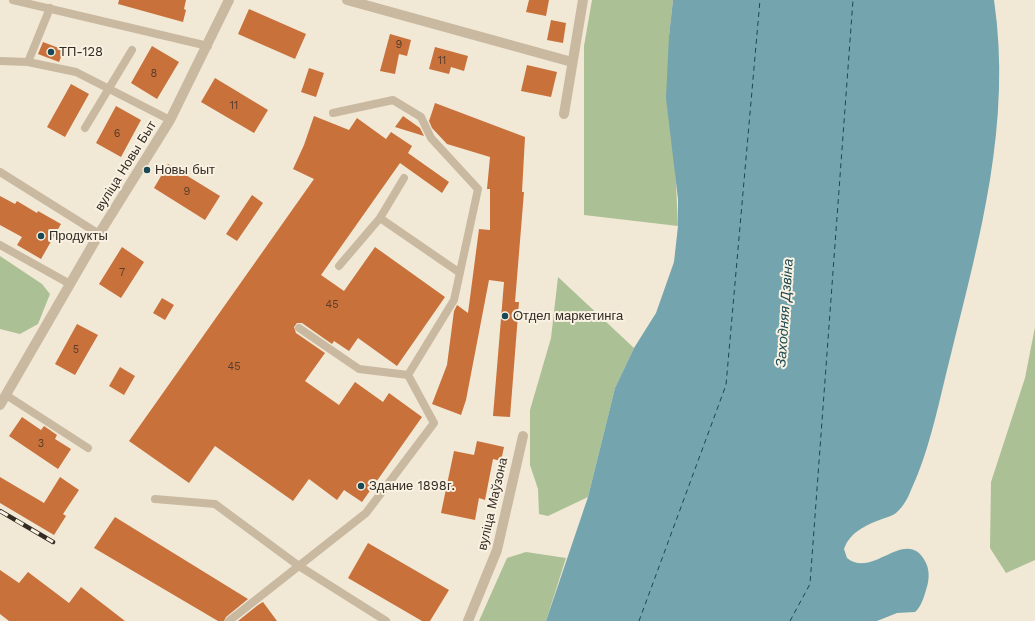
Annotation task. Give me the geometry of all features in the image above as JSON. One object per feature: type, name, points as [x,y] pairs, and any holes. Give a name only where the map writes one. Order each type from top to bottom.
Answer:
[{"type":"street","name":"вуліца Новы Быт","points":[[0,405],[99,234],[170,120],[208,46],[229,0]]},
{"type":"street","points":[[351,0],[572,62]]},
{"type":"street","points":[[564,114],[583,0]]},
{"type":"street","name":"вуліца Маўзона","points":[[468,621],[497,550],[523,436]]},
{"type":"lane","points":[[13,0],[208,46]]},
{"type":"lane","points":[[28,62],[50,8]]},
{"type":"lane","points":[[85,128],[132,50]]},
{"type":"lane","points":[[0,61],[28,62],[76,72],[170,120]]},
{"type":"lane","points":[[333,113],[393,100],[421,117],[431,138],[478,189],[454,300],[408,375]]},
{"type":"lane","points":[[0,172],[99,234]]},
{"type":"lane","points":[[339,266],[380,218],[404,178]]},
{"type":"lane","points":[[380,218],[460,273]]},
{"type":"lane","points":[[0,245],[70,284]]},
{"type":"lane","points":[[299,328],[359,369],[408,375]]},
{"type":"lane","points":[[229,621],[366,513],[434,423],[408,375]]},
{"type":"lane","points":[[6,395],[88,448]]},
{"type":"lane","points":[[155,499],[215,504],[299,566],[386,621]]},
{"type":"green space","points":[[592,0],[673,0],[669,36],[678,226],[584,215],[584,46]]},
{"type":"green space","points":[[0,256],[42,284],[50,294],[38,324],[20,334],[0,329]]},
{"type":"green space","points":[[558,277],[634,348],[615,388],[588,497],[548,516],[539,514],[538,489],[530,465],[530,410],[551,338]]},
{"type":"green space","points":[[1035,327],[1035,560],[1006,573],[990,548],[991,482],[1025,378]]},
{"type":"green space","points":[[526,552],[566,558],[546,621],[479,621],[507,558]]},
{"type":"water","name":"Заходняя Дзвіна","points":[[673,0],[994,0],[999,45],[999,90],[996,135],[990,179],[982,223],[934,423],[918,474],[899,511],[859,530],[850,538],[844,549],[847,558],[857,563],[868,563],[900,550],[909,549],[918,552],[926,563],[929,576],[923,599],[915,612],[897,613],[877,621],[546,621],[588,497],[615,388],[634,348],[656,313],[674,262],[678,226],[678,199],[666,98],[669,36]]},
{"type":"building","points":[[119,0],[186,0],[184,9],[186,10],[183,22],[118,4]]},
{"type":"building","points":[[529,0],[549,0],[546,16],[526,12]]},
{"type":"building","points":[[249,9],[306,34],[295,59],[238,34]]},
{"type":"building","points":[[551,20],[566,23],[563,43],[547,40]]},
{"type":"building","points":[[390,34],[411,40],[407,56],[399,54],[395,74],[380,71]]},
{"type":"building","name":"ТП-128","points":[[43,42],[64,50],[59,62],[38,54]]},
{"type":"building","points":[[152,46],[179,62],[157,99],[131,83]]},
{"type":"building","points":[[435,47],[468,56],[464,71],[451,67],[449,74],[429,69]]},
{"type":"building","points":[[527,65],[557,72],[551,97],[521,91]]},
{"type":"building","points":[[309,68],[324,73],[316,97],[301,92]]},
{"type":"building","points":[[215,78],[268,110],[254,133],[201,102]]},
{"type":"building","points":[[71,84],[89,94],[65,137],[47,127]]},
{"type":"building","points":[[435,103],[525,137],[522,192],[524,192],[515,302],[519,302],[510,417],[493,416],[504,282],[489,280],[466,400],[461,415],[432,404],[447,365],[454,311],[457,305],[468,313],[479,229],[490,230],[490,189],[487,189],[490,157],[447,144],[432,128],[429,121]]},
{"type":"building","points":[[116,106],[141,120],[121,157],[96,143]]},
{"type":"building","points":[[314,116],[349,130],[357,118],[386,139],[391,132],[412,146],[408,153],[449,182],[442,193],[400,163],[321,275],[344,291],[375,247],[445,297],[397,366],[358,338],[349,351],[334,341],[332,344],[302,323],[297,323],[294,327],[296,333],[325,353],[305,381],[339,405],[355,382],[383,402],[389,393],[422,417],[362,502],[344,490],[337,500],[309,479],[293,501],[215,446],[189,483],[129,441],[314,179],[293,169],[304,145]]},
{"type":"building","points":[[403,116],[420,128],[424,136],[395,127]]},
{"type":"building","points":[[168,164],[220,196],[205,220],[154,188]]},
{"type":"building","points":[[252,195],[263,203],[237,241],[226,234]]},
{"type":"building","points":[[0,196],[15,204],[17,201],[37,213],[38,211],[61,224],[41,259],[17,245],[22,237],[0,225]]},
{"type":"building","points":[[122,247],[144,262],[121,298],[99,284]]},
{"type":"building","points":[[162,298],[174,305],[165,320],[153,313]]},
{"type":"building","points":[[77,324],[98,335],[75,375],[55,364]]},
{"type":"building","points":[[120,367],[135,376],[124,395],[109,386]]},
{"type":"building","points":[[22,417],[41,430],[44,426],[57,435],[55,439],[71,449],[58,469],[9,436]]},
{"type":"building","points":[[477,441],[504,447],[501,461],[493,459],[485,500],[479,498],[475,520],[441,513],[454,451],[474,455]]},
{"type":"building","points":[[0,477],[44,503],[60,477],[79,490],[63,514],[66,516],[54,535],[0,503]]},
{"type":"building","points":[[115,517],[248,599],[226,617],[224,621],[218,621],[94,548]]},
{"type":"building","points":[[368,543],[449,590],[430,621],[422,621],[348,578]]},
{"type":"building","points":[[0,570],[19,583],[28,572],[69,603],[81,587],[125,621],[9,621],[0,614]]},
{"type":"building","points":[[263,602],[277,621],[238,621],[258,605]]},
{"type":"ferry route","points":[[639,621],[726,385],[760,0]]},
{"type":"ferry route","points":[[790,621],[810,584],[853,0]]},
{"type":"railway","points":[[0,511],[53,542]]},
{"type":"place","name":"ТП-128","points":[[51,52]]},
{"type":"place","name":"Новы быт","points":[[147,170]]},
{"type":"place","name":"Продукты","points":[[41,236]]},
{"type":"place","name":"Отдел маркетинга","points":[[505,316]]},
{"type":"place","name":"Здание 1898г.","points":[[361,486]]}]
